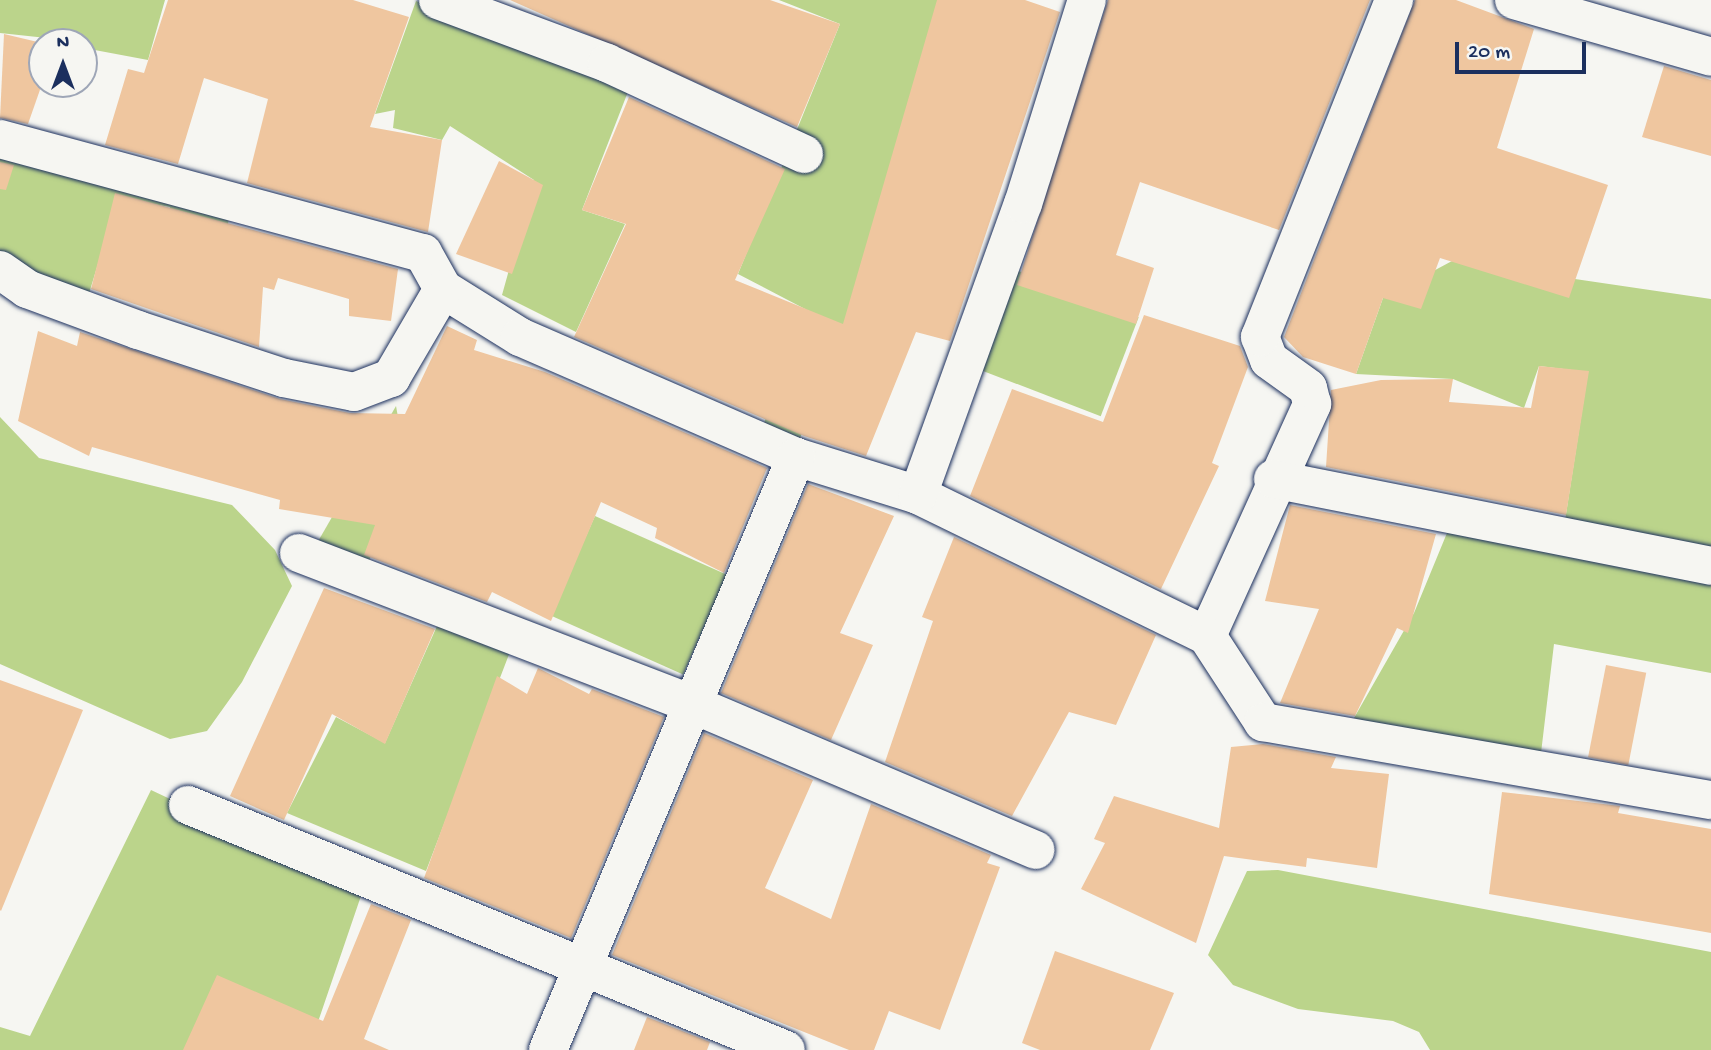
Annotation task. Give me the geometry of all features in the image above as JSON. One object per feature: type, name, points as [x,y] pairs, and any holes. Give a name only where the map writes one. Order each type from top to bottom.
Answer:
[{"type":"street","points":[[438,0],[607,63],[804,154]]},
{"type":"street","points":[[918,495],[1023,204],[1087,0]]},
{"type":"street","points":[[1207,636],[1273,479],[1312,400],[1308,388],[1269,360],[1260,337],[1394,0]]},
{"type":"street","points":[[1514,0],[1711,57]]},
{"type":"street","points":[[0,139],[423,253],[443,289],[520,337],[796,457],[918,495],[1207,636],[1263,722],[1711,800]]},
{"type":"street","points":[[0,270],[27,289],[138,330],[284,378],[354,392],[391,378],[443,289]]},
{"type":"street","points":[[548,1050],[796,457]]},
{"type":"street","points":[[1273,479],[1711,566]]},
{"type":"street","points":[[299,553],[694,705],[1035,850]]},
{"type":"street","points":[[188,805],[786,1050]]},
{"type":"green space","points":[[0,0],[165,0],[148,60],[98,51],[98,28],[28,28],[28,36],[0,33]]},
{"type":"green space","points":[[779,0],[939,0],[850,323],[800,438],[764,423],[805,309],[738,274],[840,24]]},
{"type":"green space","points":[[416,1],[631,84],[582,210],[625,224],[576,332],[502,295],[534,180],[450,126],[442,140],[393,128],[395,110],[375,114]]},
{"type":"green space","points":[[0,139],[232,202],[217,284],[160,263],[170,207],[118,198],[84,310],[0,270]]},
{"type":"green space","points":[[1452,261],[1711,299],[1711,551],[1564,527],[1588,372],[1539,366],[1524,408],[1453,379],[1356,374],[1383,298]]},
{"type":"green space","points":[[1008,267],[1139,317],[1101,416],[970,366]]},
{"type":"green space","points":[[396,406],[404,451],[366,571],[309,557]]},
{"type":"green space","points":[[0,417],[39,458],[232,505],[275,550],[292,586],[242,682],[207,731],[170,739],[0,664]]},
{"type":"green space","points":[[595,516],[727,575],[683,675],[551,616]]},
{"type":"green space","points":[[1454,516],[1711,578],[1711,673],[1554,644],[1539,770],[1354,718],[1414,613]]},
{"type":"green space","points":[[441,617],[513,644],[426,871],[287,813],[336,717],[385,743]]},
{"type":"green space","points":[[151,790],[363,890],[319,1019],[189,1050],[0,1050],[0,1027],[30,1036]]},
{"type":"green space","points":[[1278,870],[1711,952],[1711,1050],[1430,1050],[1419,1032],[1393,1021],[1298,1009],[1233,985],[1208,955],[1247,871]]},
{"type":"building","points":[[168,0],[353,0],[409,17],[370,127],[442,140],[428,232],[247,183],[268,99],[204,78],[178,164],[105,145],[128,69],[144,73]]},
{"type":"building","points":[[510,0],[770,0],[840,24],[797,127]]},
{"type":"building","points":[[937,0],[1025,0],[1060,12],[950,341],[916,332],[866,456],[804,436],[574,337],[626,224],[582,210],[629,97],[785,169],[735,280],[843,324]]},
{"type":"building","points":[[1108,0],[1370,0],[1279,230],[1140,182],[1116,255],[1154,268],[1136,324],[1017,285]]},
{"type":"building","points":[[1415,0],[1456,0],[1534,29],[1497,148],[1608,185],[1569,298],[1440,258],[1421,309],[1383,298],[1356,374],[1303,357],[1284,337]]},
{"type":"building","points":[[4,34],[28,40],[28,98],[37,98],[28,124],[0,118]]},
{"type":"building","points":[[1664,66],[1711,80],[1711,156],[1642,137]]},
{"type":"building","points":[[499,161],[543,185],[512,274],[456,254]]},
{"type":"building","points":[[0,162],[14,165],[6,190],[0,189]]},
{"type":"building","points":[[115,193],[398,269],[391,321],[349,316],[349,299],[278,278],[274,290],[263,287],[259,347],[91,289]]},
{"type":"building","points":[[1144,315],[1240,346],[1248,367],[1212,463],[1219,466],[1161,589],[970,496],[1012,389],[1103,422]]},
{"type":"building","points":[[447,326],[477,340],[474,350],[545,372],[767,468],[724,573],[655,538],[657,528],[601,502],[551,621],[492,592],[487,602],[364,555],[375,525],[279,509],[280,500],[92,447],[89,456],[18,421],[38,331],[77,346],[80,332],[280,399],[350,413],[405,414]]},
{"type":"building","points":[[1539,366],[1589,371],[1566,515],[1326,467],[1331,390],[1381,380],[1453,379],[1449,402],[1531,408]]},
{"type":"building","points":[[808,484],[894,516],[840,633],[873,645],[831,740],[721,693]]},
{"type":"building","points":[[1290,505],[1436,534],[1408,633],[1397,628],[1355,716],[1280,703],[1319,609],[1265,601]]},
{"type":"building","points":[[954,537],[1156,635],[1116,725],[1069,712],[1012,816],[885,762],[933,621],[922,617]]},
{"type":"building","points":[[324,588],[435,629],[385,744],[332,714],[284,820],[230,796]]},
{"type":"building","points":[[1606,665],[1646,673],[1628,765],[1588,757]]},
{"type":"building","points":[[538,668],[589,694],[592,689],[664,717],[571,938],[424,878],[497,676],[527,694]]},
{"type":"building","points":[[0,680],[83,710],[1,911],[0,910]]},
{"type":"building","points":[[704,733],[813,780],[765,888],[831,919],[871,804],[991,855],[987,863],[1000,867],[940,1030],[889,1011],[874,1050],[849,1050],[612,955]]},
{"type":"building","points":[[1263,744],[1336,757],[1331,768],[1389,774],[1377,868],[1307,858],[1306,867],[1224,856],[1196,943],[1081,889],[1105,843],[1094,839],[1114,796],[1219,828],[1231,747]]},
{"type":"building","points":[[1502,792],[1620,806],[1618,813],[1711,829],[1711,933],[1489,894]]},
{"type":"building","points":[[371,904],[411,920],[364,1039],[389,1050],[183,1050],[217,975],[323,1021]]},
{"type":"building","points":[[1055,951],[1174,993],[1150,1050],[1040,1050],[1022,1043]]},
{"type":"building","points":[[647,1017],[710,1042],[707,1050],[634,1050]]}]
